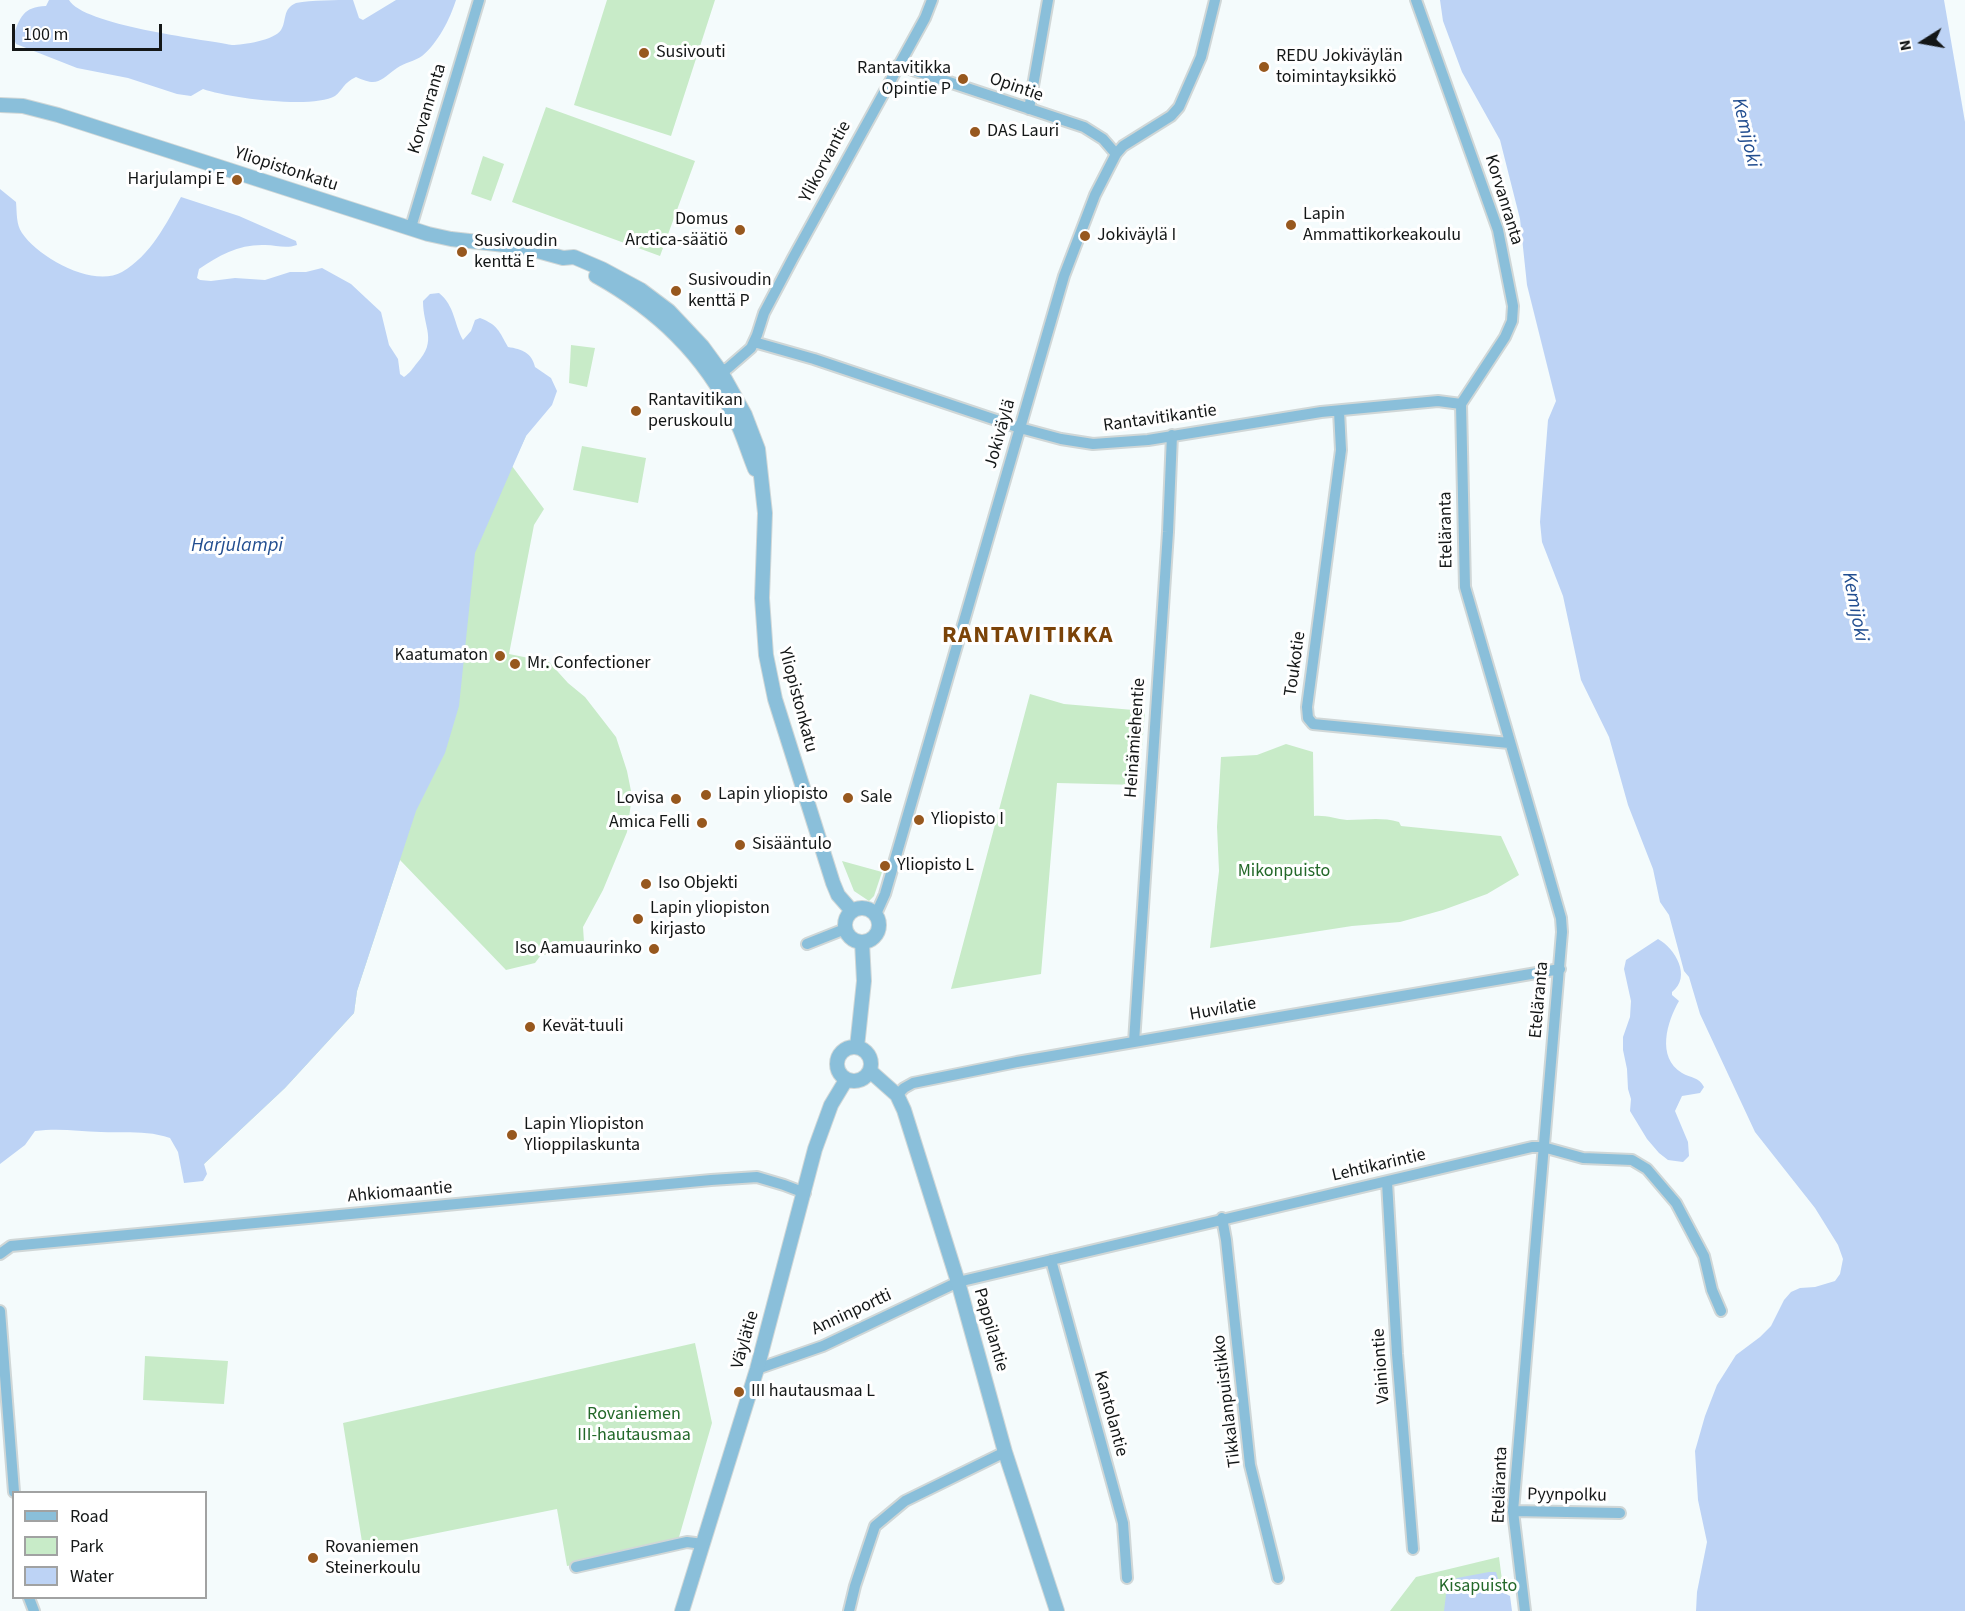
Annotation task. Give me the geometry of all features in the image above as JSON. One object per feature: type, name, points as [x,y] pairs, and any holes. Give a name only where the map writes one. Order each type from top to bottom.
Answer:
[{"type":"street","name":"Korvanranta","points":[[411,227],[479,0]]},
{"type":"street","name":"Ylikorvantie","points":[[754,342],[764,313],[925,18],[932,0]]},
{"type":"street","points":[[1029,109],[1048,0]]},
{"type":"street","name":"Jokiväylä","points":[[876,914],[885,894],[1064,276],[1095,195],[1116,154],[1123,146],[1172,116],[1179,107],[1201,57],[1215,0]]},
{"type":"street","name":"Korvanranta","points":[[1416,0],[1498,230],[1513,306],[1512,321],[1505,337],[1461,404]]},
{"type":"street","name":"Opintie","points":[[898,65],[1092,131],[1116,154]]},
{"type":"street","name":"Yliopistonkatu","points":[[0,105],[23,106],[47,112],[444,238],[523,247],[563,258],[574,257],[641,290],[669,311],[702,346],[735,418],[761,486],[765,532],[763,629],[770,677],[832,883],[838,895],[852,910]]},
{"type":"street","points":[[716,375],[745,355],[754,342]]},
{"type":"street","name":"Rantavitikantie","points":[[754,342],[814,359],[1020,428],[1061,439],[1093,444],[1123,443],[1339,411],[1438,401],[1461,404]]},
{"type":"street","name":"Eteläranta","points":[[1461,404],[1465,587],[1561,918],[1560,969],[1513,1511],[1525,1611]]},
{"type":"street","name":"Toukotie","points":[[1339,411],[1341,450],[1307,708],[1308,718],[1313,724],[1509,743]]},
{"type":"street","name":"Heinämiehentie","points":[[1134,1042],[1172,435]]},
{"type":"street","points":[[862,907],[876,914],[879,919],[879,930],[873,939],[862,942],[851,939],[845,929],[846,919],[852,910],[862,907]]},
{"type":"street","points":[[807,944],[845,929]]},
{"type":"street","points":[[857,1047],[864,981],[862,942]]},
{"type":"street","name":"Huvilatie","points":[[897,1095],[913,1083],[1134,1042],[1560,969]]},
{"type":"street","points":[[857,1047],[868,1053],[870,1071],[857,1081],[846,1080],[841,1077],[836,1067],[838,1056],[846,1048],[857,1047]]},
{"type":"street","name":"Pappilantie","points":[[870,1071],[897,1095],[904,1110],[958,1282],[1005,1452],[1057,1611]]},
{"type":"street","name":"Väylätie","points":[[682,1611],[757,1369],[815,1149],[831,1105],[846,1080]]},
{"type":"street","name":"Lehtikarintie","points":[[958,1282],[1222,1218],[1532,1147],[1543,1147],[1584,1158],[1632,1160],[1647,1169],[1676,1203],[1704,1256],[1712,1290],[1721,1311]]},
{"type":"street","name":"Ahkiomaantie","points":[[0,1254],[11,1246],[720,1179],[757,1177],[805,1193]]},
{"type":"street","name":"Vainiontie","points":[[1387,1182],[1397,1354],[1413,1549]]},
{"type":"street","name":"Tikkalanpuistikko","points":[[1222,1218],[1250,1465],[1278,1578]]},
{"type":"street","name":"Kantolantie","points":[[1051,1260],[1124,1523],[1127,1578]]},
{"type":"street","name":"Anninportti","points":[[757,1369],[823,1346],[958,1282]]},
{"type":"street","points":[[0,1311],[14,1491]]},
{"type":"street","points":[[849,1611],[875,1526],[905,1501],[1005,1452]]},
{"type":"street","name":"Pyynpolku","points":[[1513,1511],[1620,1514]]},
{"type":"street","points":[[576,1567],[687,1542],[703,1544]]},
{"type":"green space","name":"Susivouti","points":[[607,0],[715,0],[671,136],[574,105]]},
{"type":"green space","points":[[546,107],[695,161],[660,256],[512,202]]},
{"type":"green space","points":[[483,156],[504,164],[491,201],[471,194]]},
{"type":"green space","points":[[571,345],[595,348],[587,387],[569,383]]},
{"type":"green space","points":[[526,436],[512,466],[544,509],[534,525],[509,654],[549,662],[568,683],[585,697],[616,737],[632,796],[627,832],[603,890],[583,927],[584,942],[577,951],[541,955],[535,963],[506,970],[400,860],[357,991],[354,1013],[285,1088],[204,1164],[0,712]]},
{"type":"green space","points":[[582,446],[646,458],[638,503],[573,490]]},
{"type":"green space","points":[[1030,694],[1064,704],[1145,711],[1139,785],[1057,783],[1041,974],[951,989]]},
{"type":"green space","name":"Mikonpuisto","points":[[1286,744],[1313,752],[1314,816],[1347,820],[1386,820],[1399,822],[1401,826],[1501,836],[1519,875],[1487,894],[1400,922],[1352,926],[1210,948],[1219,871],[1217,827],[1221,757],[1257,755]]},
{"type":"green space","points":[[842,861],[882,872],[874,896],[869,901],[854,891]]},
{"type":"green space","name":"Rovaniemen III-hautausmaa","points":[[695,1343],[712,1423],[677,1544],[567,1566],[557,1509],[363,1548],[343,1423]]},
{"type":"green space","points":[[145,1356],[228,1361],[224,1404],[143,1400]]},
{"type":"green space","name":"Kisapuisto","points":[[1499,1557],[1506,1611],[1390,1611],[1416,1577]]},
{"type":"water","points":[[49,0],[69,0],[79,9],[119,24],[232,45],[258,41],[278,34],[283,27],[289,8],[296,3],[353,0],[359,18],[363,20],[396,0],[456,0],[438,38],[419,58],[400,66],[378,81],[369,82],[356,77],[335,96],[324,100],[290,102],[250,99],[203,89],[191,96],[177,94],[128,78],[77,68],[16,44],[13,37],[24,14],[32,8],[46,6]]},
{"type":"water","name":"Kemijoki","points":[[1440,0],[1944,0],[1965,122],[1965,1611],[1696,1611],[1697,1592],[1707,1542],[1698,1500],[1695,1451],[1717,1385],[1736,1355],[1771,1326],[1784,1300],[1791,1292],[1835,1281],[1840,1274],[1843,1259],[1838,1245],[1815,1208],[1755,1132],[1700,1014],[1689,977],[1684,971],[1669,915],[1660,902],[1653,869],[1628,805],[1609,737],[1581,680],[1563,596],[1542,542],[1540,522],[1548,420],[1556,401],[1527,285],[1520,219],[1500,140],[1462,72],[1443,21]]},
{"type":"water","name":"Harjulampi","points":[[0,189],[16,202],[19,226],[30,243],[53,261],[82,273],[97,276],[110,276],[122,272],[141,257],[157,238],[181,197],[239,216],[296,241],[297,245],[285,247],[256,245],[230,251],[199,269],[197,278],[200,280],[235,278],[265,280],[290,272],[306,272],[322,268],[351,284],[381,312],[389,345],[398,359],[400,374],[404,377],[413,369],[427,347],[428,334],[423,301],[430,294],[439,293],[451,309],[463,340],[471,331],[475,320],[480,318],[491,323],[508,347],[529,355],[535,367],[551,378],[557,391],[552,405],[526,436],[475,553],[459,706],[445,753],[416,811],[357,991],[354,1013],[285,1088],[204,1164],[207,1174],[203,1181],[184,1183],[178,1152],[170,1138],[144,1133],[35,1131],[25,1145],[0,1164]]},
{"type":"water","points":[[1658,939],[1670,949],[1681,971],[1678,986],[1672,992],[1672,995],[1679,1001],[1668,1029],[1666,1049],[1674,1066],[1682,1073],[1697,1079],[1704,1087],[1700,1093],[1682,1096],[1675,1111],[1688,1142],[1689,1156],[1683,1162],[1668,1160],[1659,1153],[1647,1139],[1630,1111],[1631,1099],[1623,1050],[1623,1037],[1630,1017],[1631,1001],[1624,969],[1626,960]]},
{"type":"water","points":[[1496,1572],[1502,1592],[1510,1596],[1512,1611],[1444,1611],[1447,1586],[1457,1578]]},
{"type":"place","name":"Susivouti","points":[[644,53]]},
{"type":"place","name":"REDU Jokiväylän toimintayksikkö","points":[[1264,67]]},
{"type":"place","name":"Rantavitikka Opintie P","points":[[963,79]]},
{"type":"place","name":"DAS Lauri","points":[[975,132]]},
{"type":"place","name":"Harjulampi E","points":[[237,180]]},
{"type":"place","name":"Lapin Ammattikorkeakoulu","points":[[1291,225]]},
{"type":"place","name":"Domus Arctica-säätiö","points":[[740,230]]},
{"type":"place","name":"Jokiväylä I","points":[[1085,236]]},
{"type":"place","name":"Susivoudin kenttä E","points":[[462,252]]},
{"type":"place","name":"Susivoudin kenttä P","points":[[676,291]]},
{"type":"place","name":"Rantavitikan peruskoulu","points":[[636,411]]},
{"type":"place","name":"Kaatumaton","points":[[500,656]]},
{"type":"place","name":"Mr. Confectioner","points":[[515,664]]},
{"type":"place","name":"Lapin yliopisto","points":[[706,795]]},
{"type":"place","name":"Sale","points":[[848,798]]},
{"type":"place","name":"Lovisa","points":[[676,799]]},
{"type":"place","name":"Yliopisto I","points":[[919,820]]},
{"type":"place","name":"Amica Felli","points":[[702,823]]},
{"type":"place","name":"Sisääntulo","points":[[740,845]]},
{"type":"place","name":"Yliopisto L","points":[[885,866]]},
{"type":"place","name":"Iso Objekti","points":[[646,884]]},
{"type":"place","name":"Lapin yliopiston kirjasto","points":[[638,919]]},
{"type":"place","name":"Iso Aamuaurinko","points":[[654,949]]},
{"type":"place","name":"Kevät-tuuli","points":[[530,1027]]},
{"type":"place","name":"Lapin Yliopiston Ylioppilaskunta","points":[[512,1135]]},
{"type":"place","name":"III hautausmaa L","points":[[739,1392]]},
{"type":"place","name":"Rovaniemen Steinerkoulu","points":[[313,1558]]},
{"type":"district","name":"RANTAVITIKKA","points":[[1028,637]]}]
